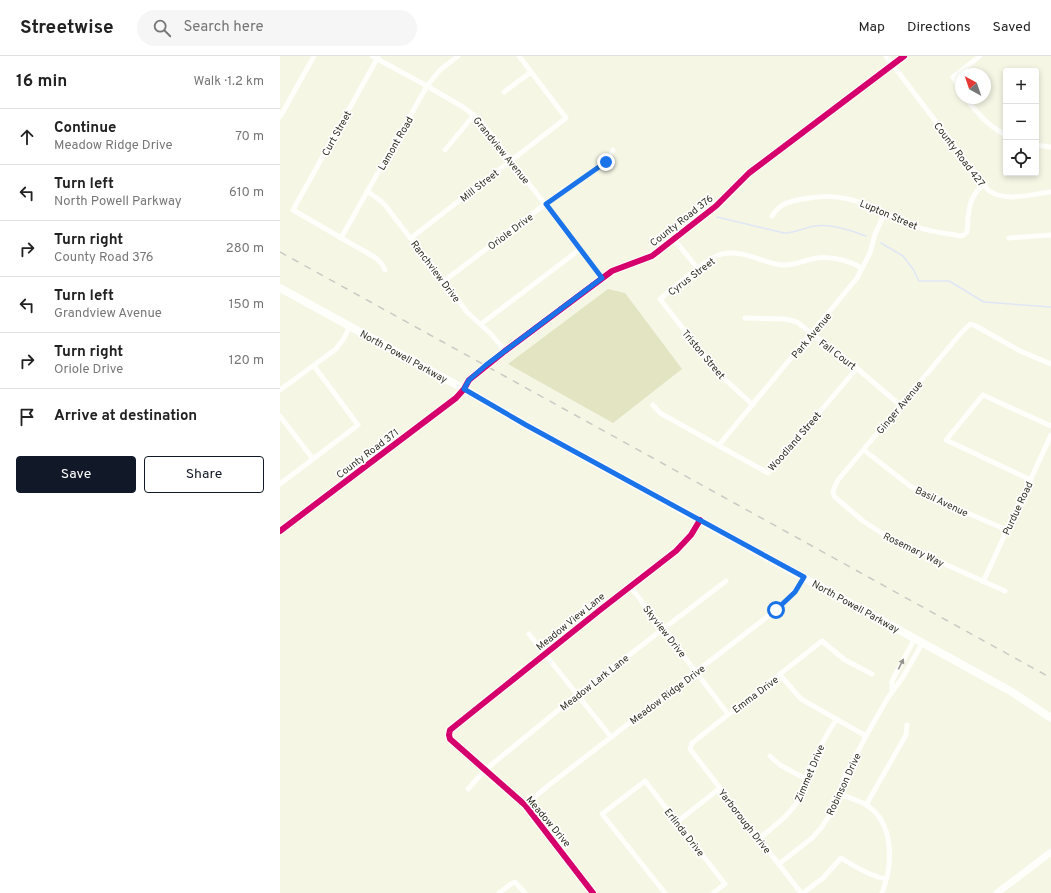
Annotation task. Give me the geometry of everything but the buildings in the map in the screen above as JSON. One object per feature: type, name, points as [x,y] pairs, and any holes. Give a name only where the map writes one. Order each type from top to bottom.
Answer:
[{"type":"main road","name":"North Powell Parkway","points":[[280,288],[464,389],[526,425],[923,642],[1012,692],[1051,718]]},
{"type":"street","points":[[280,117],[314,56]]},
{"type":"street","name":"Lamont Road","points":[[341,238],[427,86],[440,70],[458,56]]},
{"type":"street","points":[[504,92],[531,72],[518,56]]},
{"type":"street","name":"County Road 427","points":[[886,56],[983,185],[994,194],[1005,197],[1051,192]]},
{"type":"street","name":"County Road 376","points":[[464,389],[469,380],[505,351],[602,278],[612,271],[652,256],[716,206],[749,174],[904,56]]},
{"type":"street","points":[[965,68],[980,56]]},
{"type":"street","name":"Grandview Avenue","points":[[376,57],[474,115],[512,160],[602,278]]},
{"type":"street","name":"Curt Street","points":[[341,238],[293,210],[376,57]]},
{"type":"street","name":"Mill Street","points":[[411,238],[566,118],[531,72]]},
{"type":"street","points":[[970,104],[985,120],[1003,132]]},
{"type":"street","points":[[445,150],[474,115]]},
{"type":"street","points":[[1039,145],[1051,147]]},
{"type":"street","name":"Oriole Drive","points":[[444,281],[546,204],[606,162],[613,150]]},
{"type":"street","name":"Lupton Street","points":[[772,216],[778,207],[786,204],[808,198],[831,196],[852,199],[917,227],[960,236],[968,232],[971,200],[976,191],[983,185]]},
{"type":"street","name":"Ranchview Drive","points":[[367,191],[381,200],[444,281],[466,312],[492,334],[505,351]]},
{"type":"street","name":"Park Avenue","points":[[719,445],[851,286],[870,253],[875,234],[885,213]]},
{"type":"street","points":[[1009,238],[1051,235]]},
{"type":"street","points":[[341,238],[376,258],[385,270]]},
{"type":"street","points":[[674,239],[698,269]]},
{"type":"street","points":[[481,324],[580,250]]},
{"type":"street","name":"Cyrus Street","points":[[660,299],[715,257],[729,253],[744,255],[783,265],[828,257],[846,260],[862,268]]},
{"type":"street","name":"Triston Street","points":[[660,299],[714,369],[753,405]]},
{"type":"street","name":"Fall Court","points":[[745,318],[792,320],[797,322],[839,353],[900,405]]},
{"type":"street","name":"Ginger Avenue","points":[[833,494],[838,480],[970,324],[1020,351],[1051,364]]},
{"type":"street","points":[[280,390],[336,349],[350,326]]},
{"type":"street","points":[[280,484],[358,425],[314,366]]},
{"type":"street","name":"Woodland Street","points":[[719,445],[768,473],[857,368]]},
{"type":"street","name":"County Road 371","points":[[280,531],[456,398],[464,389]]},
{"type":"street","points":[[1031,480],[946,440],[983,395],[1051,426]]},
{"type":"street","points":[[653,405],[660,414],[719,445]]},
{"type":"street","points":[[280,416],[313,460]]},
{"type":"street","name":"Purdue Road","points":[[983,582],[1051,435]]},
{"type":"street","name":"Basil Avenue","points":[[864,450],[910,486],[926,495],[1007,530]]},
{"type":"street","name":"Rosemary Way","points":[[833,494],[863,521],[900,544],[1005,592]]},
{"type":"street","name":"Meadow View Lane","points":[[449,735],[450,730],[684,543],[700,520]]},
{"type":"street","name":"Meadow Ridge Drive","points":[[525,805],[787,601],[795,592],[804,577]]},
{"type":"street","name":"Meadow Lark Lane","points":[[468,789],[485,770],[578,694],[726,580]]},
{"type":"street","name":"Skyview Drive","points":[[630,586],[728,714]]},
{"type":"street","points":[[529,634],[611,737]]},
{"type":"street","name":"Robinson Drive","points":[[892,691],[892,681],[915,638]]},
{"type":"street","name":"Emma Drive","points":[[690,748],[692,743],[822,641],[845,660],[872,674]]},
{"type":"street","name":"Robinson Drive","points":[[779,864],[812,838],[831,814],[845,776],[866,736],[923,642]]},
{"type":"street","points":[[780,675],[801,699],[866,736]]},
{"type":"street","name":"Zimmet Drive","points":[[760,838],[784,818],[793,808],[800,797],[806,779],[824,738],[836,720]]},
{"type":"street","points":[[866,805],[906,735],[907,725]]},
{"type":"street","name":"Meadow Drive","points":[[449,735],[450,739],[525,805],[593,893]]},
{"type":"street","name":"Yarborough Drive","points":[[690,748],[802,893]]},
{"type":"street","points":[[770,756],[780,765],[806,779]]},
{"type":"street","name":"Erlinda Drive","points":[[665,893],[602,814],[645,781],[725,884],[713,893]]},
{"type":"street","points":[[677,822],[720,788]]},
{"type":"street","points":[[839,794],[866,805],[877,815],[886,830],[890,857],[882,893]]},
{"type":"street","points":[[997,893],[1051,852]]},
{"type":"street","points":[[802,893],[823,878],[841,858],[860,870],[886,879]]},
{"type":"street","points":[[499,893],[515,882],[525,893]]},
{"type":"green space","points":[[608,289],[625,293],[682,369],[613,423],[508,364]]},
{"type":"waterway","points":[[717,217],[784,233],[814,226],[828,226],[841,228],[866,236]]},
{"type":"waterway","points":[[881,243],[903,256],[913,269],[919,281],[949,281],[984,302],[1051,307]]},
{"type":"railway","points":[[280,252],[1051,678]]},
{"type":"cycle path","points":[[280,531],[456,398],[464,389],[469,380],[505,351],[612,271],[652,256],[716,206],[749,173],[904,56]]},
{"type":"cycle path","points":[[593,893],[525,805],[450,739],[450,730],[676,551],[691,535],[700,520]]},
{"type":"route","points":[[606,162],[580,181],[561,192],[546,204],[602,278],[486,365],[469,380],[464,389],[526,425],[804,577],[795,592],[776,610]]}]
